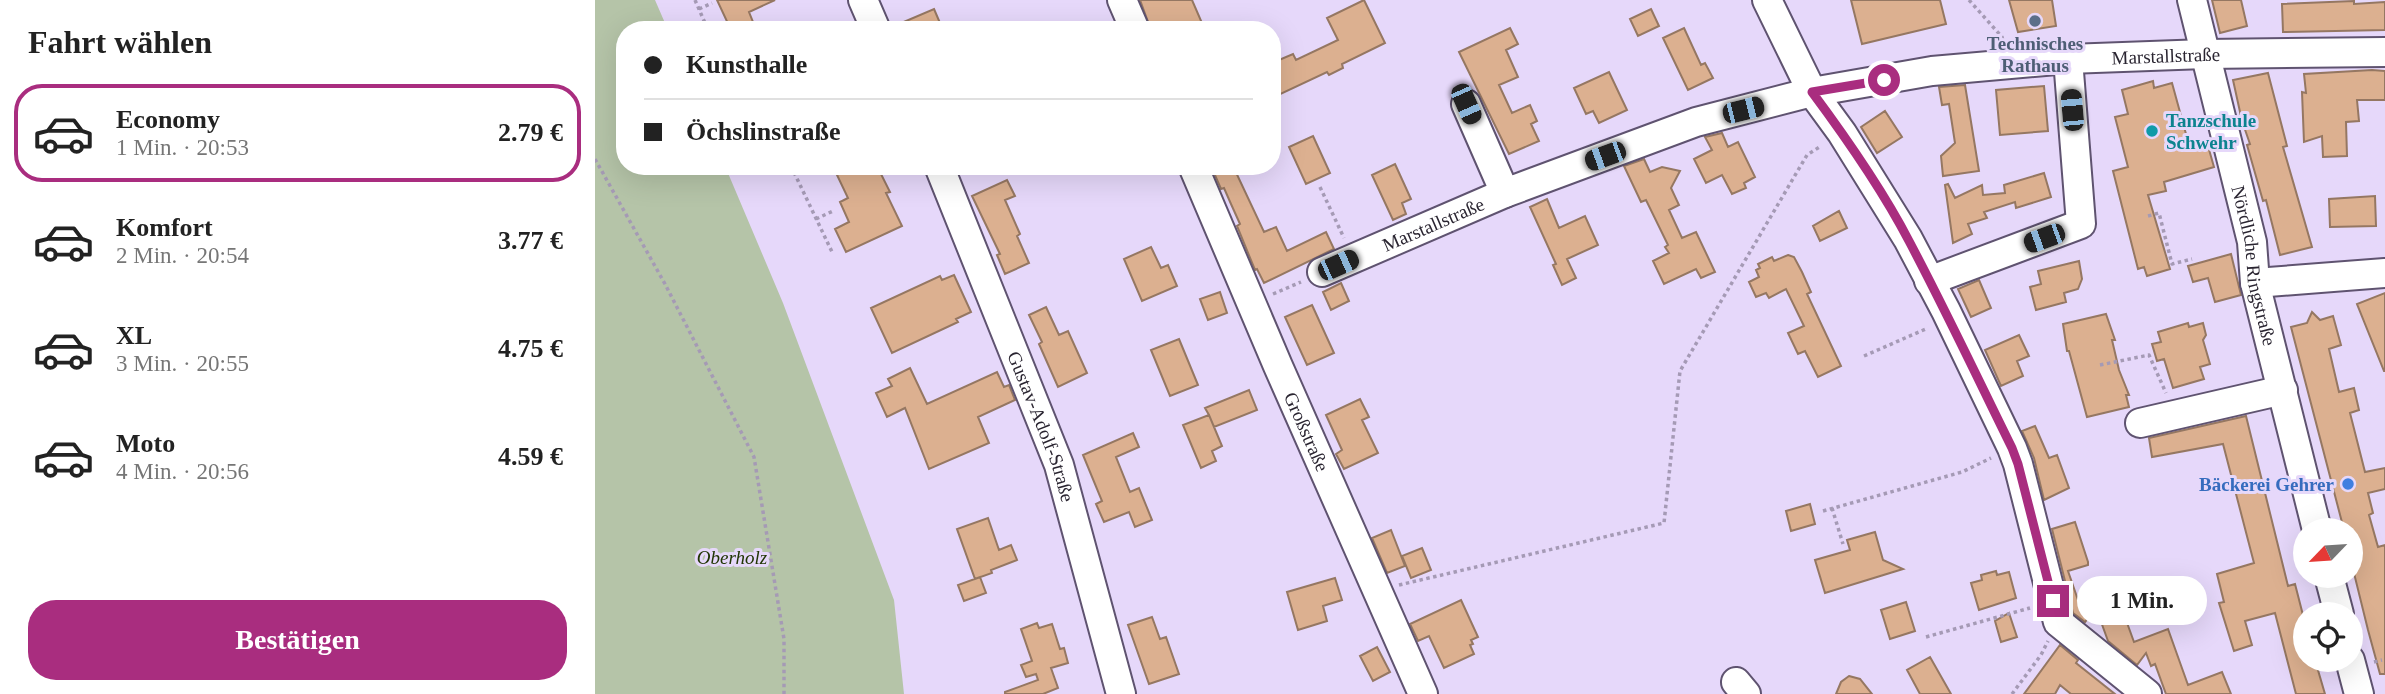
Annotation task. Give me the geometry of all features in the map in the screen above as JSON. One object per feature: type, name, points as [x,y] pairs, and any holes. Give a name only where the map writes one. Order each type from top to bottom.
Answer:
[{"type":"street","points":[[863,0],[872,21]]},
{"type":"street","points":[[1122,0],[1131,21]]},
{"type":"street","points":[[1767,0],[1812,92],[1842,133],[1908,239],[2012,448],[2055,612],[2147,694]]},
{"type":"street","name":"Nördliche Ringstraße","points":[[2192,0],[2252,242],[2255,283],[2315,518]]},
{"type":"street","name":"Marstallstraße","points":[[1322,272],[1505,194],[1696,122],[1812,92],[1932,71],[2007,63],[2205,54],[2385,52]]},
{"type":"street","points":[[1929,281],[2081,224],[2068,59]]},
{"type":"street","name":"Marstallstraße","points":[[1466,104],[1505,194]]},
{"type":"street","name":"Gustav-Adolf-Straße","points":[[943,175],[1059,465],[1121,694]]},
{"type":"street","name":"Großstraße","points":[[1197,175],[1423,694]]},
{"type":"street","points":[[2255,283],[2385,273]]},
{"type":"street","points":[[2140,423],[2283,390]]},
{"type":"street","points":[[2353,672],[2359,694]]},
{"type":"path","points":[[695,0],[704,21]]},
{"type":"path","points":[[1969,0],[2002,37],[2007,63]]},
{"type":"path","points":[[699,9],[712,3]]},
{"type":"path","points":[[1377,591],[1664,523],[1680,371],[1807,155],[1842,133]]},
{"type":"path","points":[[595,159],[665,284],[754,457],[784,639],[783,694]]},
{"type":"path","points":[[795,175],[833,254]]},
{"type":"path","points":[[1320,187],[1353,258]]},
{"type":"path","points":[[816,219],[833,211]]},
{"type":"path","points":[[2148,216],[2159,213],[2172,264],[2192,258]]},
{"type":"path","points":[[1252,304],[1322,272]]},
{"type":"path","points":[[1864,356],[1949,318]]},
{"type":"path","points":[[2100,365],[2149,355],[2176,414]]},
{"type":"path","points":[[1823,511],[1962,472],[2012,448]]},
{"type":"path","points":[[1832,508],[1843,544]]},
{"type":"path","points":[[1926,637],[2055,612],[2041,655],[2012,694]]},
{"type":"green space","name":"Oberholz","points":[[595,0],[655,0],[664,21],[616,21],[616,175],[729,175],[783,303],[894,600],[904,694],[595,694]]},
{"type":"building","points":[[717,0],[775,0],[749,12],[753,21],[727,21]]},
{"type":"building","points":[[1140,0],[1192,0],[1201,21],[1148,21]]},
{"type":"building","points":[[1364,0],[1385,43],[1342,64],[1343,68],[1329,75],[1327,72],[1281,94],[1281,59],[1293,54],[1296,60],[1338,40],[1327,18]]},
{"type":"building","points":[[1851,0],[1940,0],[1946,24],[1862,44]]},
{"type":"building","name":"Technisches Rathaus","points":[[2009,0],[2052,0],[2056,26],[2018,32]]},
{"type":"building","points":[[2212,0],[2241,0],[2247,26],[2220,33]]},
{"type":"building","points":[[2354,1],[2354,4],[2385,2],[2385,30],[2283,32],[2282,4]]},
{"type":"building","points":[[934,9],[939,21],[906,21]]},
{"type":"building","points":[[1651,9],[1659,26],[1638,36],[1630,19]]},
{"type":"building","points":[[1510,28],[1518,44],[1506,50],[1518,77],[1499,85],[1512,113],[1530,105],[1537,121],[1531,124],[1539,141],[1509,154],[1459,52]]},
{"type":"building","points":[[1684,28],[1701,65],[1705,63],[1713,78],[1688,90],[1663,38]]},
{"type":"building","points":[[2385,71],[2385,100],[2357,100],[2359,121],[2346,122],[2347,156],[2323,157],[2322,136],[2304,142],[2304,74]]},
{"type":"building","points":[[1609,72],[1627,110],[1599,123],[1593,111],[1586,114],[1574,88]]},
{"type":"building","points":[[2268,73],[2287,146],[2283,147],[2312,247],[2280,255],[2266,200],[2263,201],[2247,145],[2250,144],[2233,80]]},
{"type":"building","points":[[2153,81],[2154,88],[2172,83],[2189,145],[2206,139],[2214,167],[2164,182],[2166,191],[2148,195],[2170,269],[2147,276],[2144,267],[2138,269],[2113,171],[2128,167],[2115,117],[2128,114],[2122,90]]},
{"type":"building","points":[[1965,85],[1979,171],[1943,176],[1941,156],[1955,143],[1949,104],[1942,105],[1939,87]]},
{"type":"building","points":[[2044,86],[2048,131],[2000,135],[1996,90]]},
{"type":"building","points":[[1885,111],[1902,137],[1877,153],[1861,127]]},
{"type":"building","points":[[1722,133],[1728,147],[1738,142],[1755,177],[1744,183],[1746,188],[1732,194],[1722,175],[1706,183],[1694,159],[1712,150],[1705,137]]},
{"type":"building","points":[[1313,136],[1330,173],[1306,184],[1289,147]]},
{"type":"building","points":[[1644,159],[1650,172],[1662,167],[1680,171],[1671,188],[1679,205],[1669,210],[1682,238],[1696,232],[1715,272],[1701,278],[1696,269],[1664,284],[1653,261],[1669,253],[1665,247],[1668,245],[1646,200],[1641,202],[1624,166]]},
{"type":"building","points":[[1395,164],[1411,199],[1402,203],[1406,214],[1393,220],[1372,175]]},
{"type":"building","points":[[2044,173],[2051,197],[2016,208],[2015,202],[1984,212],[1987,218],[1968,224],[1972,234],[1953,243],[1945,185],[1948,184],[1955,198],[1982,185],[1983,195],[2005,193],[2004,185]]},
{"type":"building","points":[[837,175],[882,175],[890,192],[886,193],[902,226],[846,252],[835,229],[849,222],[840,202],[848,198]]},
{"type":"building","points":[[1215,175],[1237,175],[1264,232],[1276,227],[1287,251],[1326,232],[1334,249],[1264,283],[1257,269],[1255,270],[1237,226],[1240,224],[1224,188],[1221,189]]},
{"type":"building","points":[[1007,180],[1015,196],[1005,200],[1029,263],[1005,274],[997,255],[1000,254],[972,196]]},
{"type":"building","points":[[2375,196],[2376,226],[2330,227],[2329,199]]},
{"type":"building","points":[[1547,199],[1559,228],[1585,216],[1598,245],[1567,259],[1576,278],[1562,285],[1553,265],[1556,264],[1530,207]]},
{"type":"building","points":[[1839,211],[1847,228],[1820,241],[1813,226]]},
{"type":"building","points":[[1151,247],[1161,268],[1168,265],[1177,286],[1142,301],[1124,259]]},
{"type":"building","points":[[2231,254],[2241,295],[2215,302],[2208,278],[2193,282],[2188,266]]},
{"type":"building","points":[[1788,255],[1794,257],[1802,272],[1811,292],[1807,294],[1841,366],[1818,377],[1805,351],[1798,354],[1788,333],[1804,326],[1786,289],[1769,298],[1766,293],[1756,297],[1749,282],[1759,277],[1756,270],[1760,268],[1758,264],[1772,257],[1774,261]]},
{"type":"building","points":[[2079,261],[2082,279],[2078,289],[2064,293],[2066,302],[2036,310],[2030,287],[2041,284],[2038,271]]},
{"type":"building","points":[[954,275],[971,312],[956,319],[958,322],[892,353],[871,308],[940,276],[942,280]]},
{"type":"building","points":[[1979,280],[1991,308],[1971,317],[1958,289]]},
{"type":"building","points":[[1341,283],[1349,301],[1331,310],[1323,292]]},
{"type":"building","points":[[1220,292],[1227,313],[1208,320],[1200,299]]},
{"type":"building","points":[[2385,293],[2385,371],[2384,371],[2357,304]]},
{"type":"building","points":[[1312,305],[1334,353],[1307,365],[1285,317]]},
{"type":"building","points":[[1046,307],[1059,335],[1068,331],[1087,373],[1058,387],[1029,315]]},
{"type":"building","points":[[2312,312],[2320,320],[2333,316],[2341,345],[2329,349],[2339,392],[2354,388],[2359,410],[2350,413],[2365,472],[2385,468],[2385,489],[2368,493],[2373,513],[2369,515],[2378,547],[2385,545],[2385,674],[2380,674],[2358,588],[2363,588],[2363,518],[2341,518],[2291,327],[2307,323]]},
{"type":"building","points":[[2106,314],[2115,340],[2112,340],[2119,370],[2129,395],[2126,395],[2129,407],[2087,417],[2067,351],[2063,324]]},
{"type":"building","points":[[2188,323],[2189,327],[2203,323],[2206,335],[2203,340],[2210,364],[2200,367],[2204,379],[2173,388],[2164,359],[2157,361],[2152,344],[2161,342],[2158,332]]},
{"type":"building","points":[[2019,335],[2029,356],[2017,361],[2023,376],[2001,386],[1985,350]]},
{"type":"building","points":[[1179,339],[1198,385],[1170,396],[1151,350]]},
{"type":"building","points":[[910,368],[927,404],[997,372],[1004,387],[1009,385],[1015,400],[978,417],[989,443],[929,469],[905,408],[887,417],[876,393],[892,386],[888,379]]},
{"type":"building","points":[[1249,390],[1257,410],[1214,427],[1222,446],[1212,451],[1216,461],[1201,468],[1183,425],[1209,415],[1205,408]]},
{"type":"building","points":[[1360,399],[1369,417],[1362,420],[1378,453],[1344,469],[1336,454],[1342,450],[1326,415]]},
{"type":"building","points":[[2246,416],[2288,586],[2293,585],[2293,588],[2296,588],[2300,602],[2293,602],[2293,672],[2319,672],[2325,694],[2296,694],[2275,613],[2245,621],[2252,645],[2234,651],[2219,603],[2224,602],[2217,574],[2254,563],[2223,444],[2152,457],[2149,438]]},
{"type":"building","points":[[2035,426],[2049,458],[2057,455],[2069,488],[2044,500],[2034,458],[2022,431]]},
{"type":"building","points":[[1133,433],[1139,447],[1116,457],[1130,492],[1139,488],[1152,520],[1135,527],[1129,512],[1104,522],[1096,504],[1102,501],[1083,455]]},
{"type":"building","points":[[1810,504],[1815,524],[1791,531],[1786,511]]},
{"type":"building","points":[[988,518],[999,550],[1011,545],[1017,560],[975,579],[957,529]]},
{"type":"building","points":[[2075,522],[2088,562],[2088,565],[2068,571],[2078,600],[2114,587],[2134,642],[2168,629],[2188,685],[2222,672],[2231,694],[2166,694],[2155,664],[2151,666],[2146,653],[2137,665],[2108,641],[2096,608],[2085,622],[2073,613],[2052,529]]},
{"type":"building","points":[[1391,530],[1405,566],[1387,573],[1372,538]]},
{"type":"building","points":[[1875,532],[1883,560],[1903,569],[1825,593],[1815,560],[1850,550],[1847,540]]},
{"type":"building","points":[[1422,548],[1431,570],[1411,578],[1402,556]]},
{"type":"building","points":[[1996,571],[1997,575],[2009,572],[2016,598],[1979,610],[1971,583],[1982,580],[1981,575]]},
{"type":"building","points":[[980,577],[986,593],[964,601],[958,585]]},
{"type":"building","points":[[1335,578],[1342,600],[1323,606],[1327,621],[1298,630],[1287,592]]},
{"type":"building","points":[[1461,600],[1478,637],[1471,640],[1474,654],[1444,668],[1429,636],[1418,641],[1410,624]]},
{"type":"building","points":[[1906,602],[1915,631],[1890,639],[1881,610]]},
{"type":"building","points":[[2009,613],[2017,637],[2001,642],[1995,621]]},
{"type":"building","points":[[1152,617],[1160,639],[1166,637],[1179,674],[1149,684],[1128,625]]},
{"type":"building","points":[[1037,623],[1039,628],[1052,624],[1060,649],[1064,648],[1068,663],[1051,668],[1058,688],[1043,694],[1005,694],[1038,680],[1036,674],[1026,677],[1021,665],[1032,661],[1021,629]]},
{"type":"building","points":[[2060,645],[2078,660],[2076,663],[2115,694],[2071,694],[2060,685],[2055,694],[2024,694]]},
{"type":"building","points":[[1377,647],[1390,672],[1373,681],[1360,656]]},
{"type":"building","points":[[1930,657],[1951,694],[1920,694],[1907,670]]},
{"type":"building","points":[[1849,676],[1860,679],[1872,694],[1836,694],[1841,682]]},
{"type":"place","name":"Technisches Rathaus","points":[[2035,21]]},
{"type":"place","name":"Tanzschule Schwehr","points":[[2152,131]]},
{"type":"place","name":"Bäckerei Gehrer","points":[[2348,484]]},
{"type":"route","points":[[1884,80],[1812,92],[1842,133],[1908,239],[2012,448],[2053,601]]}]
